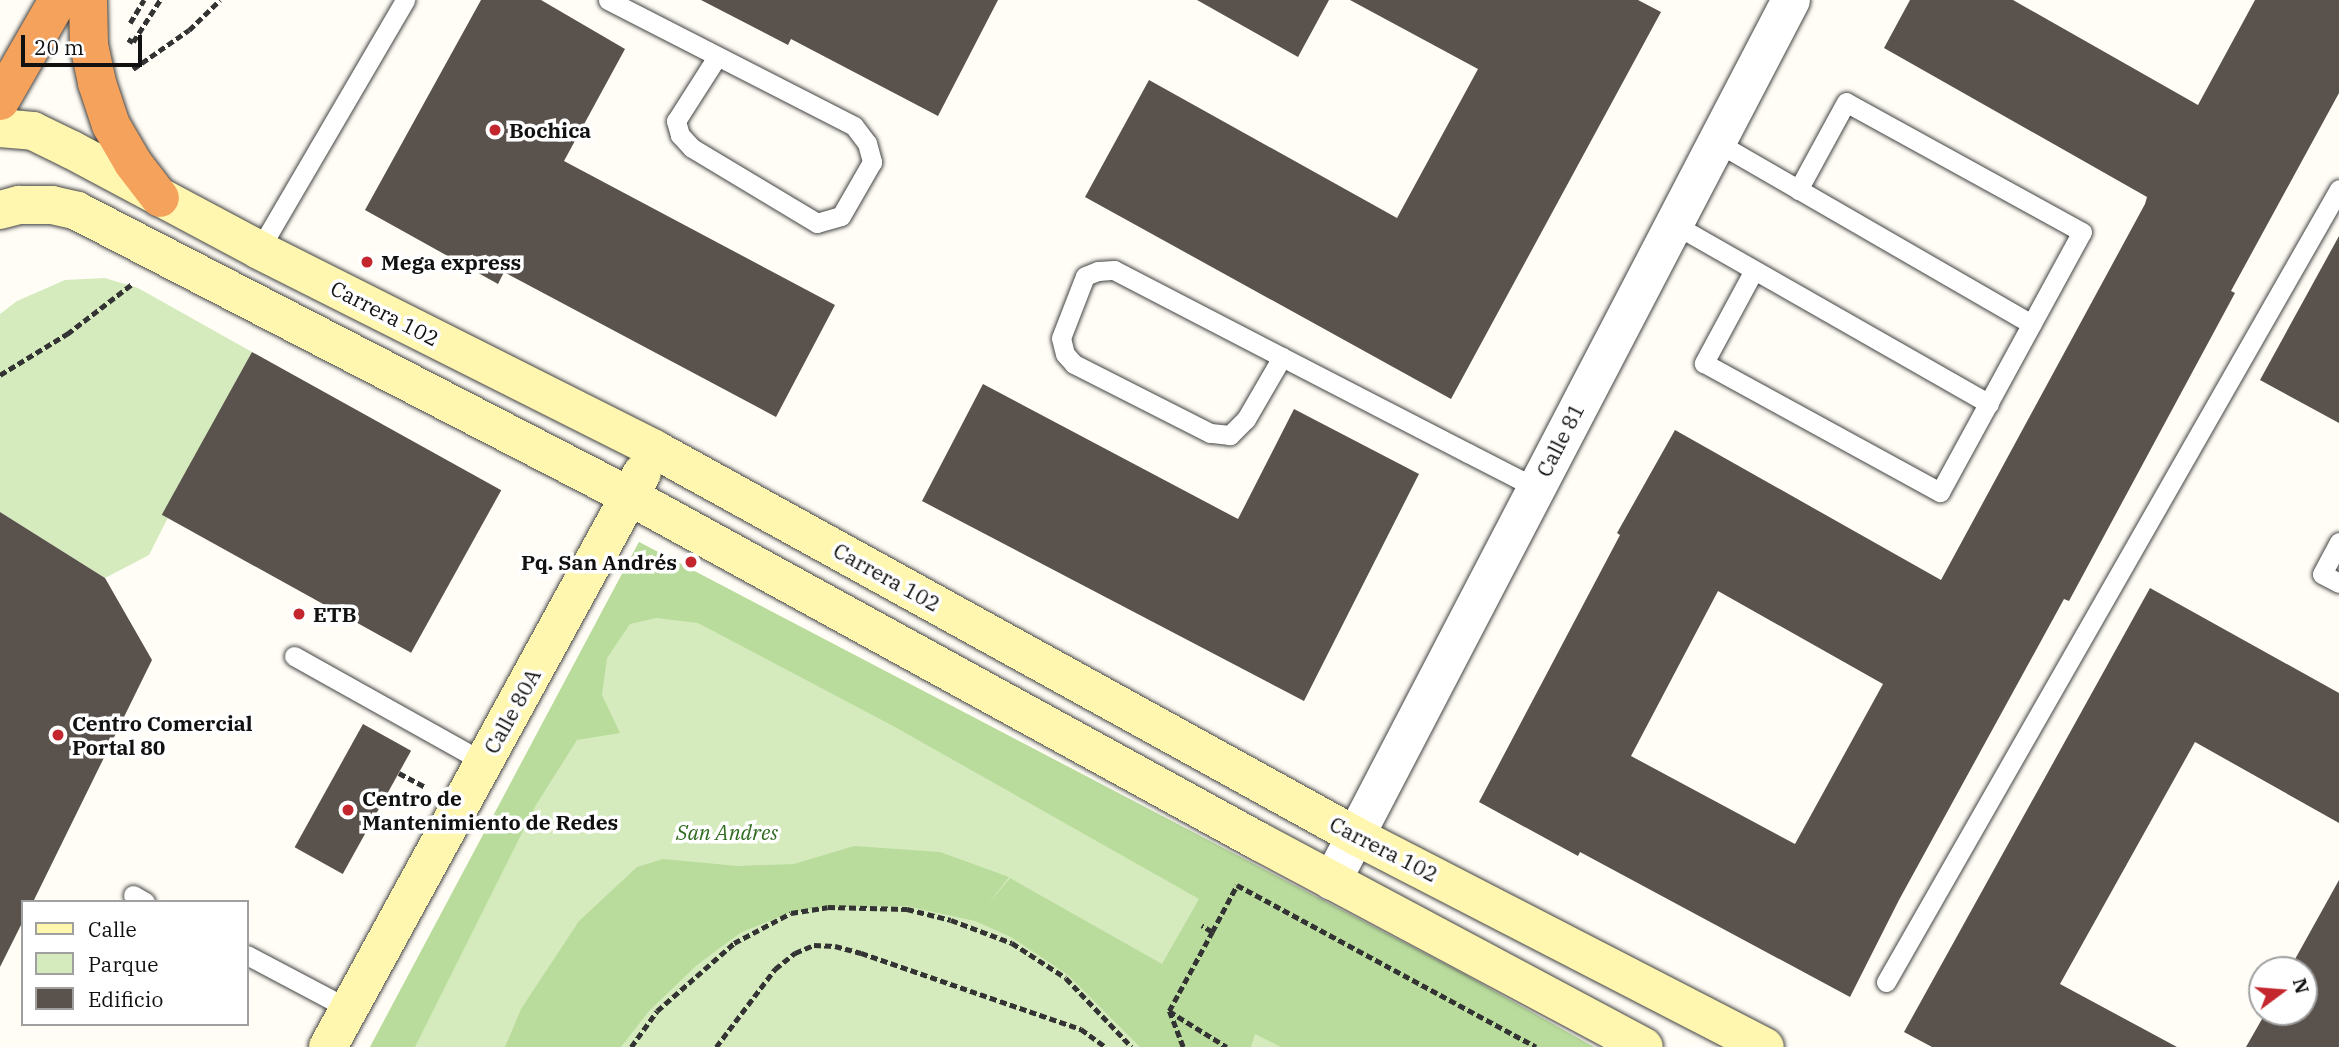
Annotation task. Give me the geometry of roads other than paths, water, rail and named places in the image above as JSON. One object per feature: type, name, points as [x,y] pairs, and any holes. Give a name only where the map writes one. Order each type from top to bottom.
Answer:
[{"type":"highway","points":[[0,101],[58,0]]},
{"type":"highway","points":[[89,0],[89,45],[97,83],[111,125],[133,163],[160,198]]},
{"type":"street","name":"Calle 81","points":[[1332,881],[1672,223],[1718,143],[1791,0]]},
{"type":"street","name":"Carrera 102","points":[[0,128],[33,131],[259,250],[654,449],[1356,836],[1765,1047]]},
{"type":"street","points":[[0,210],[19,205],[51,205],[77,212],[629,496],[1332,881],[1644,1047]]},
{"type":"street","name":"Calle 80A","points":[[328,1047],[654,449]]},
{"type":"lane","points":[[259,250],[405,0]]},
{"type":"lane","points":[[608,0],[854,126],[867,143],[872,162],[841,216],[817,223],[692,148],[680,135],[676,121],[717,57]]},
{"type":"lane","points":[[1754,270],[1704,363],[1940,492],[2082,232],[1846,102],[1798,190]]},
{"type":"lane","points":[[1718,143],[2032,324]]},
{"type":"lane","points":[[1886,982],[2339,189]]},
{"type":"lane","points":[[1672,223],[1989,404]]},
{"type":"lane","points":[[1282,357],[1246,419],[1230,435],[1210,433],[1074,364],[1065,354],[1061,338],[1085,276],[1098,271],[1114,270],[1536,488]]},
{"type":"lane","points":[[2339,542],[2322,574],[2339,583]]},
{"type":"lane","points":[[294,656],[484,762]]},
{"type":"lane","points":[[248,956],[349,1009]]},
{"type":"place","name":"Bochica","points":[[495,130]]},
{"type":"place","name":"Mega express","points":[[367,262]]},
{"type":"place","name":"Pq. San Andrés","points":[[691,562]]},
{"type":"place","name":"ETB","points":[[299,614]]},
{"type":"place","name":"Centro Comercial Portal 80","points":[[58,735]]},
{"type":"place","name":"Centro de Mantenimiento de Redes","points":[[348,810]]},
{"type":"park label","name":"San Andres","points":[[727,832]]}]
